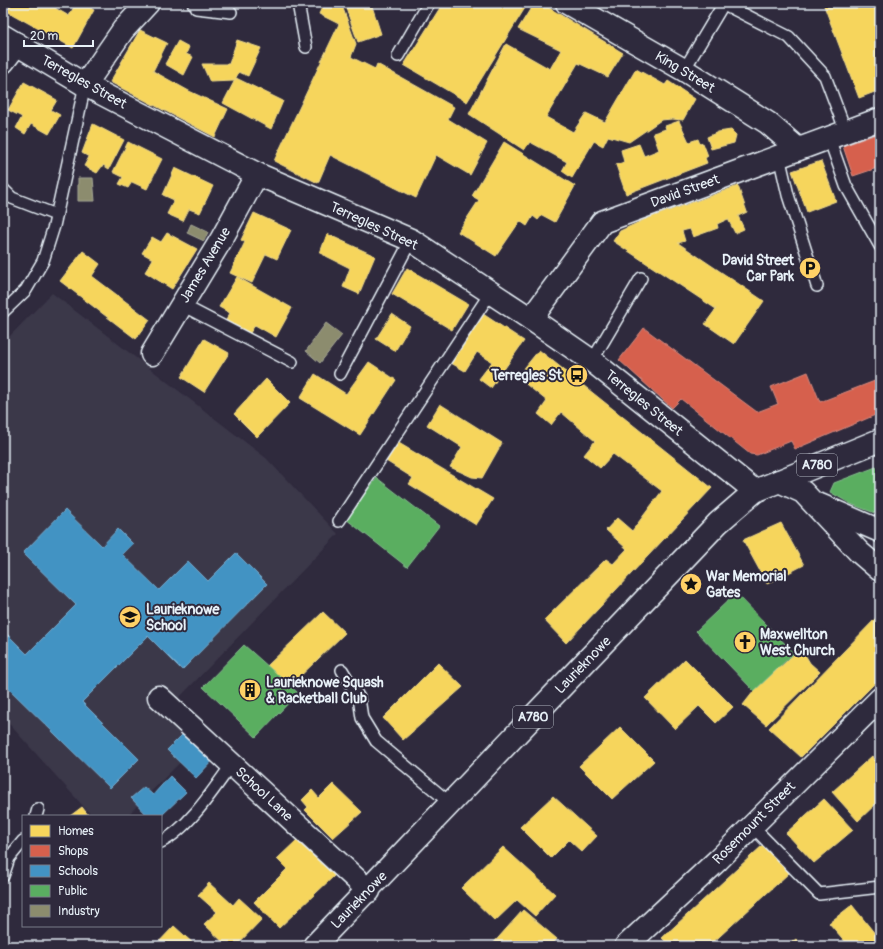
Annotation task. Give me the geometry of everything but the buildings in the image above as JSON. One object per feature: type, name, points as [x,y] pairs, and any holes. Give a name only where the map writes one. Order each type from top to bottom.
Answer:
[{"type":"street","points":[[85,85],[123,30],[148,3]]},
{"type":"street","name":"King Street","points":[[571,4],[684,70],[768,123],[788,153]]},
{"type":"street","points":[[3,62],[10,40]]},
{"type":"street","name":"Terregles Street","points":[[10,40],[85,85],[257,174],[410,240],[491,292],[592,361],[755,491]]},
{"type":"street","name":"David Street","points":[[531,319],[602,222],[880,119]]},
{"type":"street","name":"James Avenue","points":[[152,354],[221,240],[257,174]]},
{"type":"street","name":"A780","points":[[755,491],[880,440]]},
{"type":"street","points":[[779,481],[803,492],[814,502],[859,552],[880,570]]},
{"type":"street","name":"Laurieknowe","points":[[314,946],[369,891],[718,523],[755,491]]},
{"type":"street","points":[[814,502],[880,531]]},
{"type":"street","name":"School Lane","points":[[159,697],[369,891]]},
{"type":"street","name":"Rosemount Street","points":[[626,946],[752,826],[880,699]]},
{"type":"lane","points":[[193,3],[196,8],[231,12]]},
{"type":"lane","points":[[298,3],[306,47]]},
{"type":"lane","points":[[398,56],[429,3]]},
{"type":"lane","points":[[684,70],[724,3],[789,37],[825,76],[846,186],[880,246]]},
{"type":"lane","points":[[3,312],[26,290],[43,261],[56,215],[85,85]]},
{"type":"lane","points":[[788,153],[788,195],[817,286]]},
{"type":"lane","points":[[3,189],[12,198],[56,215]]},
{"type":"lane","points":[[340,374],[410,240]]},
{"type":"lane","points":[[592,361],[641,278]]},
{"type":"lane","points":[[339,521],[491,292]]},
{"type":"lane","points":[[182,305],[292,362]]},
{"type":"lane","points":[[342,670],[359,698],[362,718],[376,741],[451,804]]},
{"type":"lane","points":[[162,842],[170,838],[202,805],[232,764]]},
{"type":"lane","points":[[752,826],[819,894],[880,887]]},
{"type":"lane","points":[[3,876],[9,858],[22,842]]},
{"type":"shaded area","name":"Laurieknowe School","points":[[52,293],[266,458],[338,534],[177,700],[212,730],[128,815],[91,815],[3,717],[3,343]]},
{"type":"place","name":"David Street Car Park","points":[[810,268]]},
{"type":"place","name":"Terregles St","points":[[577,375]]},
{"type":"place","name":"War Memorial Gates","points":[[691,584]]},
{"type":"place","name":"Laurieknowe School","points":[[130,617]]},
{"type":"place","name":"Maxwellton West Church","points":[[745,642]]},
{"type":"place","name":"Laurieknowe Squash & Racketball Club","points":[[250,690]]}]
